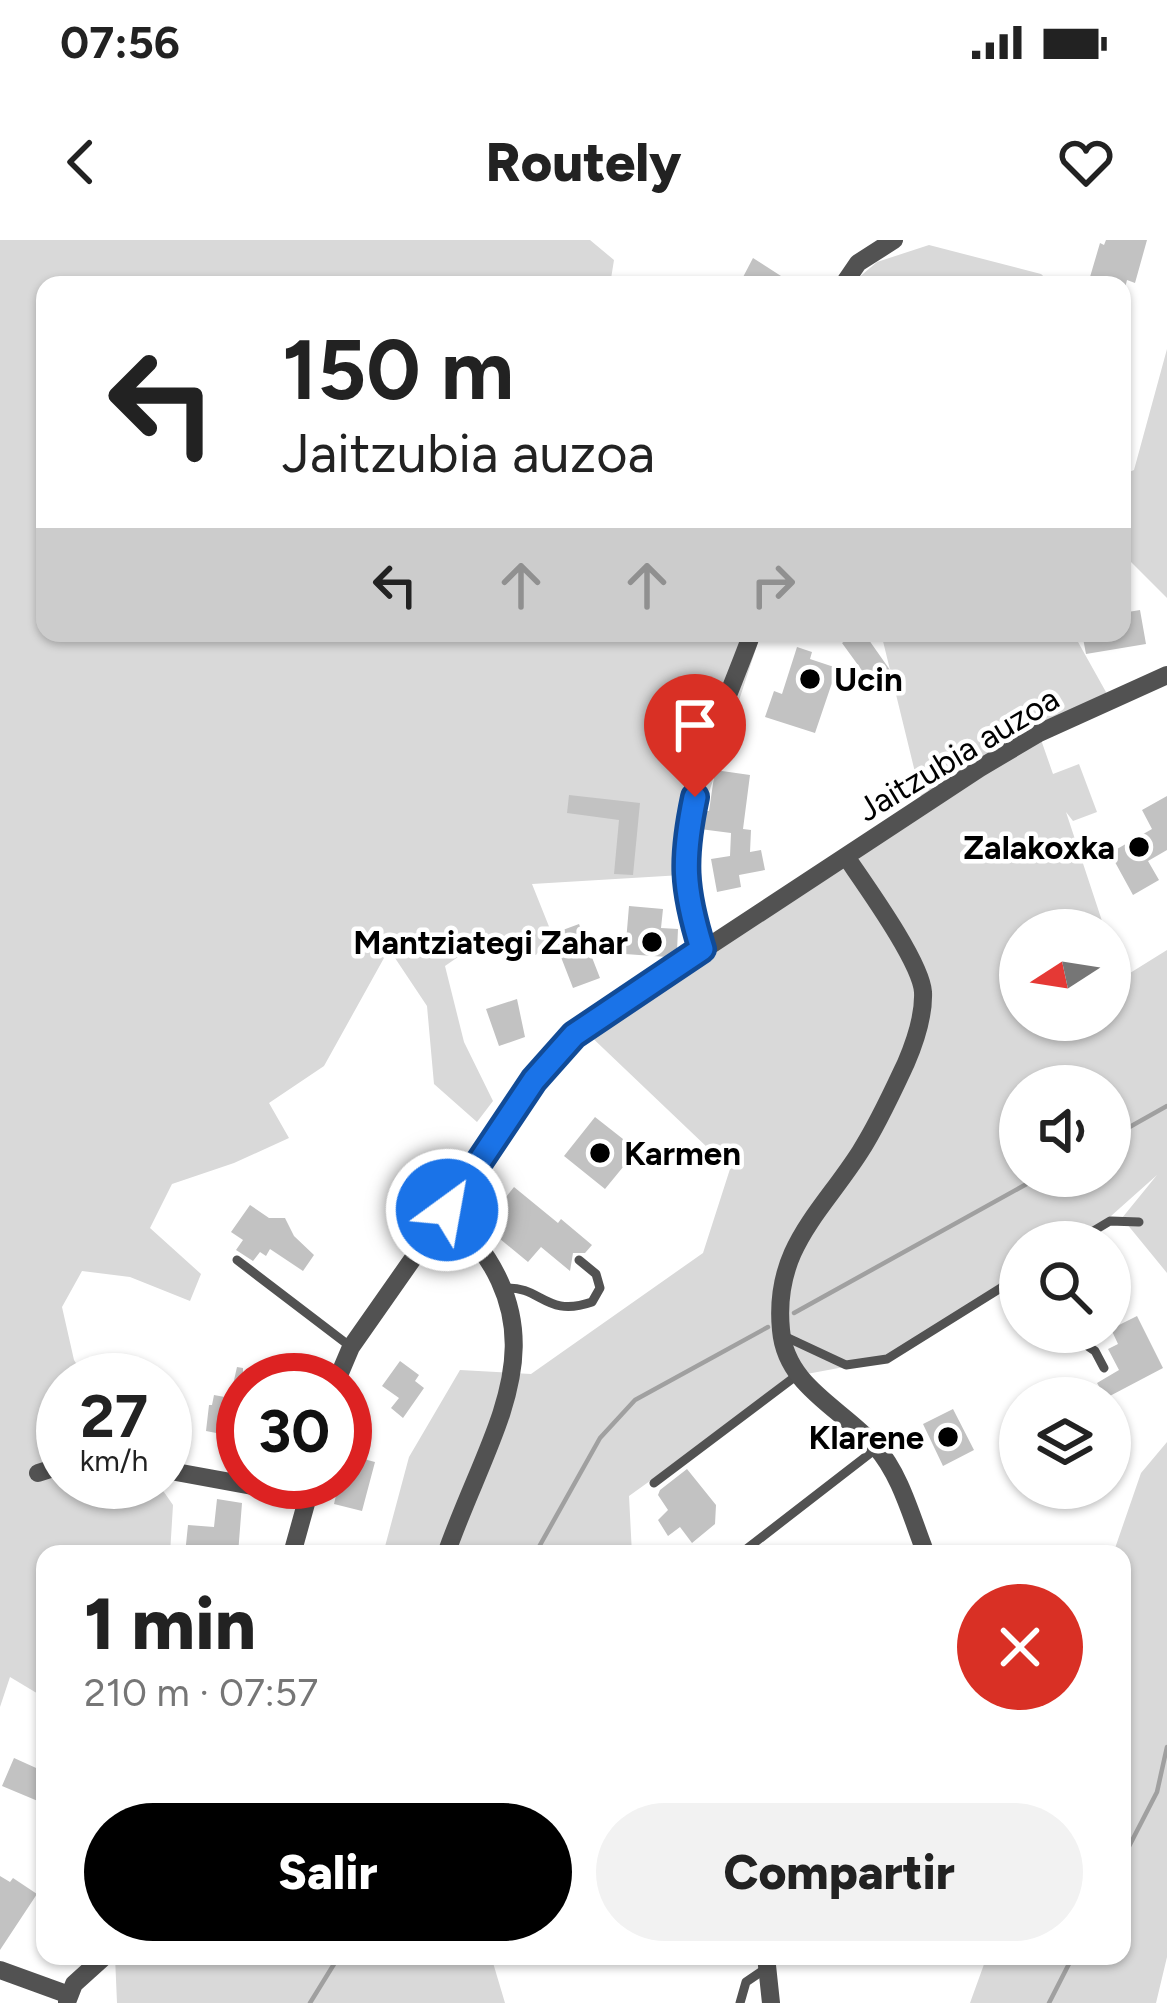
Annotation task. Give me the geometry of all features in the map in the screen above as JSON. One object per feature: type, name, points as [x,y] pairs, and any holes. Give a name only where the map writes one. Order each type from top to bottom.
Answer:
[{"type":"street","points":[[849,276],[858,263],[894,240]]},
{"type":"street","points":[[702,949],[688,905],[684,852],[712,734],[748,642]]},
{"type":"street","name":"Jaitzubia auzoa","points":[[348,1353],[534,1080],[574,1035],[1039,733],[1167,675]]},
{"type":"street","name":"Jaitzubia auzoa","points":[[848,857],[908,956],[923,990],[915,1040],[890,1098],[859,1153],[806,1223],[781,1288],[781,1335],[796,1376],[877,1448],[895,1476],[922,1545]]},
{"type":"street","points":[[447,1210],[490,1257],[505,1288],[514,1329],[510,1383],[449,1545]]},
{"type":"street","points":[[294,1545],[304,1509]]},
{"type":"street","points":[[0,1970],[68,1999],[74,1984],[95,1965]]},
{"type":"street","points":[[767,1965],[771,2003]]},
{"type":"lane","points":[[1131,1221],[1139,1222]]},
{"type":"lane","points":[[237,1260],[351,1347]]},
{"type":"lane","points":[[505,1288],[523,1287],[555,1307],[592,1302],[600,1288],[596,1274],[579,1260]]},
{"type":"lane","points":[[781,1335],[846,1365],[887,1359],[999,1290]]},
{"type":"lane","points":[[1096,1353],[1104,1368]]},
{"type":"lane","points":[[654,1483],[796,1376]]},
{"type":"lane","points":[[752,1545],[877,1448]]},
{"type":"lane","points":[[740,2003],[746,1982],[763,1965]]},
{"type":"shaded area","points":[[0,240],[590,240],[614,260],[611,276],[36,276],[36,642],[758,642],[682,875],[532,884],[552,934],[536,955],[491,934],[445,966],[464,1042],[493,1101],[477,1122],[434,1084],[427,1006],[389,949],[324,1066],[269,1103],[289,1138],[172,1184],[150,1228],[201,1274],[190,1301],[130,1277],[82,1271],[62,1307],[72,1353],[36,1353],[36,1509],[173,1509],[171,1545],[36,1545],[36,1693],[10,1677],[0,1707]]},
{"type":"shaded area","points":[[929,245],[1043,276],[861,276],[877,262]]},
{"type":"shaded area","points":[[1167,349],[1167,598],[1131,562],[1134,470]]},
{"type":"shaded area","points":[[883,642],[1078,642],[1111,701],[1039,734],[1053,774],[1079,764],[1097,812],[1073,821],[1066,812],[1098,909],[999,909],[999,1041],[1131,1041],[1131,972],[1167,950],[1167,1273],[1131,1229],[1131,1221],[1122,1218],[1157,1175],[1103,1221],[999,1221],[999,1287],[887,1359],[796,1376],[629,1496],[632,1545],[385,1545],[409,1457],[460,1370],[531,1374],[703,1253],[730,1169],[583,1029],[923,805]]},
{"type":"shaded area","points":[[1167,1442],[1167,1957],[1156,2003],[970,2003],[984,1965],[1131,1965],[1131,1545],[1116,1545],[1141,1473]]},
{"type":"shaded area","points":[[115,1965],[494,1965],[505,2003],[117,2003]]},
{"type":"building","points":[[1106,240],[1147,240],[1135,283],[1131,276],[1090,276],[1100,243]]},
{"type":"building","points":[[753,258],[781,276],[744,276]]},
{"type":"building","points":[[1140,610],[1146,644],[1086,654],[1084,642],[1131,642],[1131,612]]},
{"type":"building","points":[[870,642],[890,670],[871,683],[842,643]]},
{"type":"building","name":"Ucin","points":[[797,647],[812,652],[810,659],[837,668],[815,733],[765,717],[774,691],[782,694]]},
{"type":"building","points":[[715,770],[750,775],[743,829],[751,830],[750,852],[761,850],[765,870],[739,875],[741,887],[717,892],[711,859],[730,856],[731,833],[700,829],[703,811],[709,811]]},
{"type":"building","points":[[569,795],[640,803],[633,875],[614,874],[619,820],[567,813]]},
{"type":"building","name":"Zalakoxka","points":[[1167,796],[1167,850],[1148,861],[1159,880],[1133,895],[1110,853],[1152,829],[1142,810]]},
{"type":"building","name":"Mantziategi Zahar","points":[[629,906],[663,909],[661,928],[678,929],[677,951],[667,957],[625,954]]},
{"type":"building","points":[[579,924],[600,978],[573,988],[552,934]]},
{"type":"building","points":[[517,999],[525,1037],[499,1046],[486,1009]]},
{"type":"building","name":"Karmen","points":[[595,1117],[637,1150],[605,1189],[564,1156]]},
{"type":"building","points":[[514,1187],[592,1245],[585,1253],[573,1253],[570,1271],[541,1247],[528,1262],[488,1229],[492,1223],[488,1219]]},
{"type":"building","points":[[250,1205],[269,1218],[285,1218],[294,1236],[314,1255],[303,1271],[270,1249],[253,1261],[236,1250],[243,1240],[231,1232]]},
{"type":"building","points":[[1137,1316],[1163,1368],[1131,1385],[1131,1377],[1107,1377],[1119,1370],[1110,1353],[1131,1353],[1131,1319]]},
{"type":"building","points":[[400,1361],[419,1375],[415,1381],[424,1388],[403,1418],[391,1408],[399,1398],[382,1386]]},
{"type":"building","points":[[216,1395],[216,1433],[206,1431]]},
{"type":"building","name":"Klarene","points":[[953,1409],[974,1450],[943,1466],[923,1424]]},
{"type":"building","points":[[687,1469],[716,1505],[715,1524],[692,1543],[680,1527],[668,1536],[658,1520],[668,1510],[658,1495],[660,1490]]},
{"type":"building","points":[[216,1508],[242,1509],[239,1545],[186,1545],[188,1525],[214,1527]]},
{"type":"building","points":[[14,1758],[36,1768],[36,1800],[2,1786]]},
{"type":"building","points":[[0,1876],[10,1882],[13,1878],[36,1896],[0,1950]]},
{"type":"waterway","points":[[1131,1126],[1167,1106]]},
{"type":"waterway","points":[[794,1313],[1003,1197]]},
{"type":"waterway","points":[[540,1545],[600,1438],[635,1400],[768,1327]]},
{"type":"waterway","points":[[1131,1843],[1157,1792],[1167,1747]]},
{"type":"waterway","points":[[310,2003],[333,1965]]},
{"type":"waterway","points":[[1049,2003],[1068,1965]]},
{"type":"place","name":"Ucin","points":[[810,679]]},
{"type":"place","name":"Zalakoxka","points":[[1139,847]]},
{"type":"place","name":"Mantziategi Zahar","points":[[652,942]]},
{"type":"place","name":"Karmen","points":[[600,1153]]},
{"type":"place","name":"Klarene","points":[[948,1437]]},
{"type":"route","points":[[447,1210],[534,1080],[574,1035],[702,949],[688,905],[684,852],[695,797]]}]
